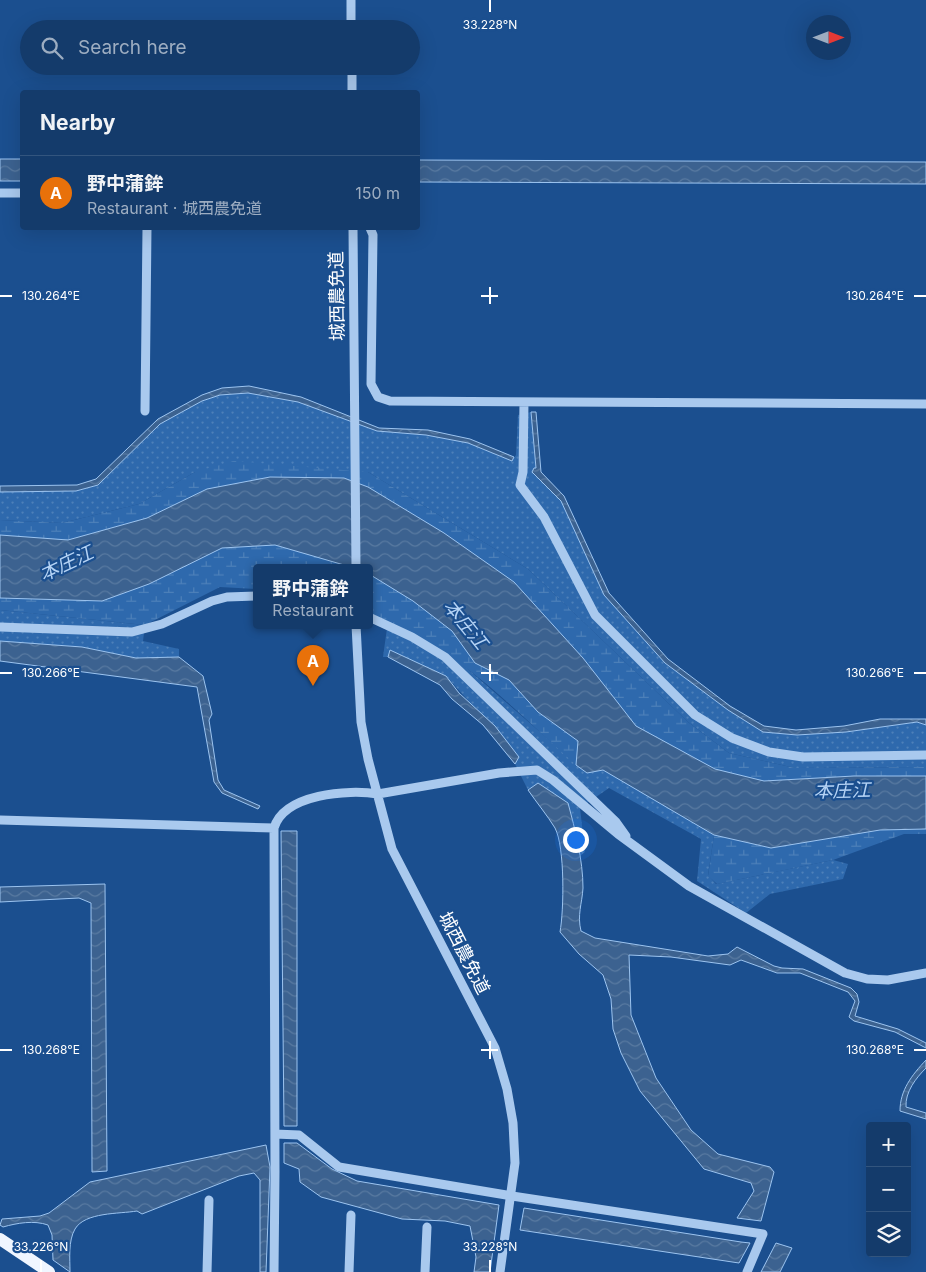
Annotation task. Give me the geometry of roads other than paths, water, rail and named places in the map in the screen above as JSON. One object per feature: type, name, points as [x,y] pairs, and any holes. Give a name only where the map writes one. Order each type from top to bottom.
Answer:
[{"type":"main road","points":[[0,1239],[49,1272]]},
{"type":"street","points":[[351,0],[351,20]]},
{"type":"street","points":[[352,75],[352,90]]},
{"type":"street","points":[[0,193],[20,193]]},
{"type":"street","points":[[145,411],[147,230]]},
{"type":"street","name":"城西農免道","points":[[353,230],[356,564]]},
{"type":"street","points":[[371,230],[373,235],[372,384],[378,397],[390,401],[926,404]]},
{"type":"street","points":[[524,402],[523,472],[520,484],[544,517],[595,615],[695,715],[732,738],[769,752],[803,757],[926,755]]},
{"type":"street","points":[[0,627],[132,632],[162,624],[212,601],[227,597],[253,596]]},
{"type":"street","points":[[373,619],[412,637],[445,657],[616,822],[629,840]]},
{"type":"street","name":"城西農免道","points":[[356,629],[361,722],[368,759],[392,849],[495,1048],[508,1089],[514,1123],[515,1164],[500,1272]]},
{"type":"street","points":[[274,1272],[274,828],[277,818],[302,799],[364,792],[378,794],[499,773],[537,770],[553,780],[618,834],[629,840],[689,886],[845,973],[867,980],[888,980],[926,973]]},
{"type":"street","points":[[0,820],[274,828]]},
{"type":"street","points":[[275,1134],[299,1135],[339,1168],[763,1234],[747,1272]]},
{"type":"street","points":[[207,1272],[209,1200]]},
{"type":"street","points":[[348,1272],[351,1215]]},
{"type":"street","points":[[425,1272],[427,1227]]},
{"type":"water","points":[[0,159],[20,159],[20,181],[0,181]]},
{"type":"water","points":[[420,160],[926,162],[926,184],[420,182]]},
{"type":"water","points":[[249,386],[301,397],[379,428],[428,430],[470,439],[514,457],[512,461],[468,443],[426,435],[377,431],[298,402],[248,393],[220,395],[202,401],[160,424],[98,485],[76,491],[0,492],[0,486],[77,485],[96,479],[158,419],[202,395],[222,388]]},
{"type":"water","points":[[531,412],[536,412],[541,472],[564,496],[609,593],[668,659],[730,706],[764,726],[796,730],[844,726],[880,719],[926,719],[926,725],[917,722],[846,732],[797,735],[763,732],[728,710],[665,663],[604,595],[561,501],[532,472],[536,468]]},
{"type":"water","name":"本庄江","points":[[270,477],[344,478],[368,487],[444,533],[514,582],[583,658],[636,726],[715,769],[764,781],[854,776],[926,776],[926,829],[880,830],[771,848],[714,835],[603,770],[587,773],[576,765],[578,741],[538,712],[509,680],[475,663],[452,631],[413,601],[373,576],[373,564],[341,564],[275,545],[222,548],[149,584],[102,601],[0,598],[0,535],[68,540],[147,518],[207,489]]},
{"type":"water","points":[[0,641],[82,647],[136,658],[179,657],[203,676],[212,714],[209,720],[218,780],[224,790],[260,806],[258,809],[222,793],[214,782],[197,687],[0,661]]},
{"type":"water","points":[[390,650],[446,676],[459,693],[495,726],[519,757],[515,764],[483,725],[452,699],[440,685],[388,657]]},
{"type":"water","points":[[538,783],[568,803],[582,867],[583,888],[579,920],[581,931],[595,938],[708,956],[728,954],[737,947],[774,966],[803,969],[851,988],[857,994],[859,1002],[855,1016],[898,1029],[926,1043],[926,1048],[895,1032],[854,1021],[849,1017],[855,1001],[848,992],[800,973],[777,973],[741,960],[730,965],[671,957],[629,955],[631,1015],[656,1078],[691,1130],[718,1154],[770,1167],[774,1172],[761,1221],[737,1218],[754,1191],[751,1183],[704,1169],[640,1091],[621,1053],[613,1029],[611,999],[603,975],[579,954],[560,932],[563,894],[561,849],[555,828],[528,790]]},
{"type":"water","points":[[281,831],[297,831],[297,1126],[284,1126]]},
{"type":"water","points":[[105,884],[107,1171],[92,1172],[91,903],[79,898],[0,902],[0,887]]},
{"type":"water","points":[[926,1060],[926,1068],[909,1091],[906,1107],[926,1113],[926,1119],[900,1111],[902,1096],[908,1083]]},
{"type":"water","points":[[284,1143],[297,1143],[332,1169],[357,1181],[499,1205],[490,1272],[474,1272],[476,1257],[470,1226],[445,1221],[402,1219],[321,1197],[300,1182],[299,1169],[284,1163]]},
{"type":"water","points":[[266,1145],[270,1167],[266,1272],[260,1272],[260,1180],[254,1173],[239,1176],[142,1214],[137,1211],[86,1219],[75,1229],[71,1239],[70,1272],[53,1260],[52,1235],[48,1225],[31,1222],[3,1227],[0,1225],[2,1219],[40,1216],[49,1213],[90,1182]]},
{"type":"water","points":[[524,1208],[750,1243],[739,1263],[520,1230]]},
{"type":"water","points":[[776,1243],[792,1248],[780,1272],[761,1272]]},
{"type":"place","name":"野中蒲鉾","points":[[313,686]]}]
